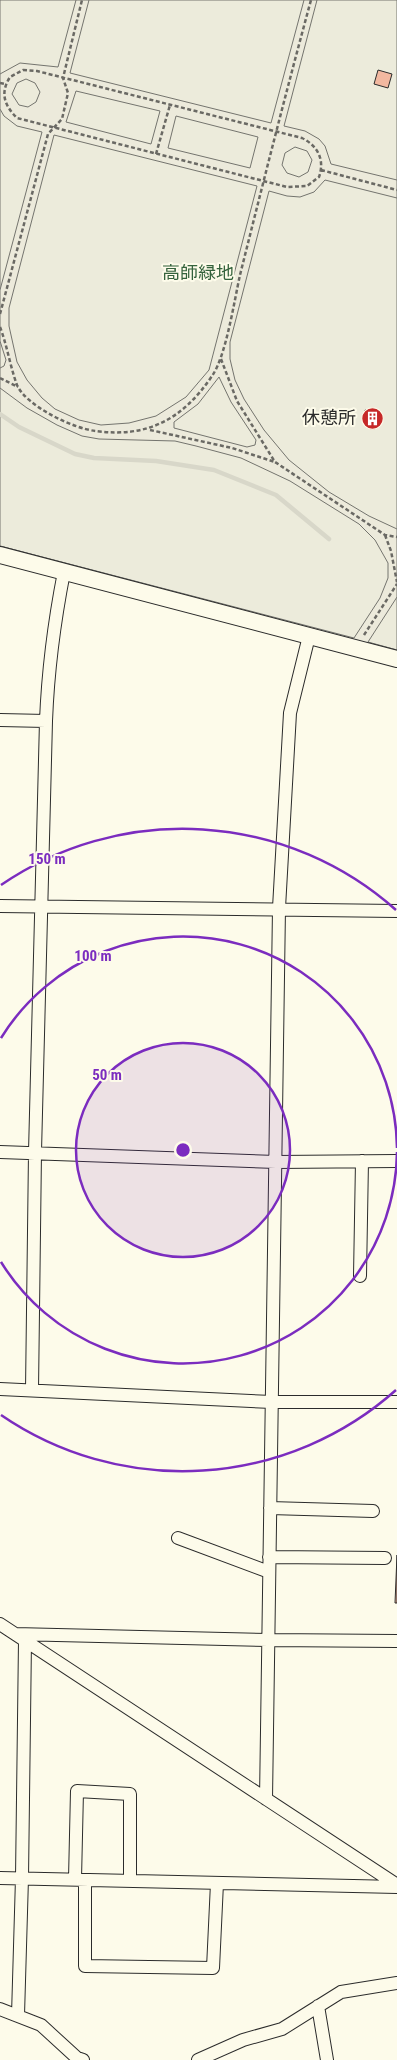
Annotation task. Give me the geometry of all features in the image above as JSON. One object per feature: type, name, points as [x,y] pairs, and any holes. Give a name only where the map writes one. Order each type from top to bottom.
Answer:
[{"type":"street","points":[[0,555],[397,659]]},
{"type":"street","points":[[32,1390],[35,1152],[46,721],[53,627],[64,572]]},
{"type":"street","points":[[266,1799],[279,908],[290,713],[309,636]]},
{"type":"street","points":[[0,720],[46,721]]},
{"type":"street","points":[[0,906],[279,908],[397,911]]},
{"type":"street","points":[[0,1152],[276,1162],[397,1161]]},
{"type":"street","points":[[360,1276],[362,1161]]},
{"type":"street","points":[[0,1389],[272,1402],[397,1402]]},
{"type":"street","points":[[270,1508],[373,1510]]},
{"type":"street","points":[[178,1538],[269,1572]]},
{"type":"street","points":[[270,1557],[385,1558]]},
{"type":"street","points":[[0,1624],[397,1886]]},
{"type":"street","points":[[0,1634],[20,1637],[397,1641]]},
{"type":"street","points":[[18,2015],[22,1878],[20,1637]]},
{"type":"street","points":[[130,1880],[130,1794],[77,1792],[85,1966],[213,1968],[216,1883]]},
{"type":"street","points":[[0,1878],[397,1886]]},
{"type":"street","points":[[198,2060],[243,2040],[282,2029],[341,1992],[397,1983]]},
{"type":"street","points":[[318,2006],[327,2060]]},
{"type":"street","points":[[0,2009],[41,2025],[77,2058],[83,2060]]},
{"type":"path","points":[[0,314],[48,134],[62,119],[68,94],[63,78],[82,0]]},
{"type":"path","points":[[148,430],[170,419],[199,394],[221,358],[310,0]]},
{"type":"path","points":[[23,70],[37,71],[302,138],[310,142],[321,157],[321,170],[319,177],[313,183],[301,187],[287,187],[266,180],[52,128],[17,118],[4,102],[5,84],[16,72],[23,70]]},
{"type":"path","points":[[0,83],[5,84]]},
{"type":"path","points":[[156,154],[170,105]]},
{"type":"path","points":[[321,170],[397,190]]},
{"type":"path","points":[[0,326],[18,387]]},
{"type":"path","points":[[221,358],[237,401],[275,462]]},
{"type":"path","points":[[0,378],[18,387],[44,411],[83,430],[118,432],[148,430],[232,448],[275,462],[385,535],[397,537]]},
{"type":"path","points":[[363,637],[397,583],[391,551],[385,535]]},
{"type":"green space","name":"高師緑地","points":[[0,0],[397,0],[397,650],[0,546]]},
{"type":"shaded area","points":[[76,0],[89,0],[70,73],[271,123],[304,0],[317,0],[284,126],[305,131],[319,139],[325,146],[331,164],[397,180],[397,198],[325,180],[314,192],[300,197],[269,191],[230,342],[230,359],[235,380],[244,399],[264,430],[289,460],[329,492],[369,516],[397,529],[397,597],[368,642],[397,650],[397,654],[0,550],[0,546],[354,638],[380,598],[388,578],[388,563],[375,540],[359,524],[290,481],[241,458],[175,441],[99,439],[82,436],[57,425],[27,408],[0,388],[0,368],[4,366],[6,360],[0,341],[0,290],[42,132],[17,126],[4,116],[0,109],[0,74],[20,63],[58,67]],"holes":[[[26,79],[35,83],[40,92],[36,102],[28,107],[19,105],[12,94],[17,83]],[[76,91],[160,111],[151,144],[66,122]],[[176,116],[258,137],[250,168],[168,148]],[[54,135],[257,186],[209,370],[186,397],[156,416],[129,423],[101,425],[79,420],[55,409],[42,398],[27,380],[17,362],[9,326],[9,308]],[[295,147],[307,151],[312,160],[308,172],[299,177],[287,173],[282,165],[285,153]],[[219,377],[231,402],[256,440],[255,445],[247,447],[174,428],[174,422],[198,404]]]},
{"type":"building","points":[[378,70],[392,74],[388,88],[374,84]]},
{"type":"building","name":"休憩所","points":[[365,410],[380,411],[379,425],[364,424]]},
{"type":"building","points":[[397,1555],[397,1603],[395,1603]]},
{"type":"waterway","points":[[0,414],[19,427],[75,454],[94,458],[156,461],[214,470],[276,495],[329,539]]},
{"type":"place","name":"休憩所","points":[[372,418]]}]
